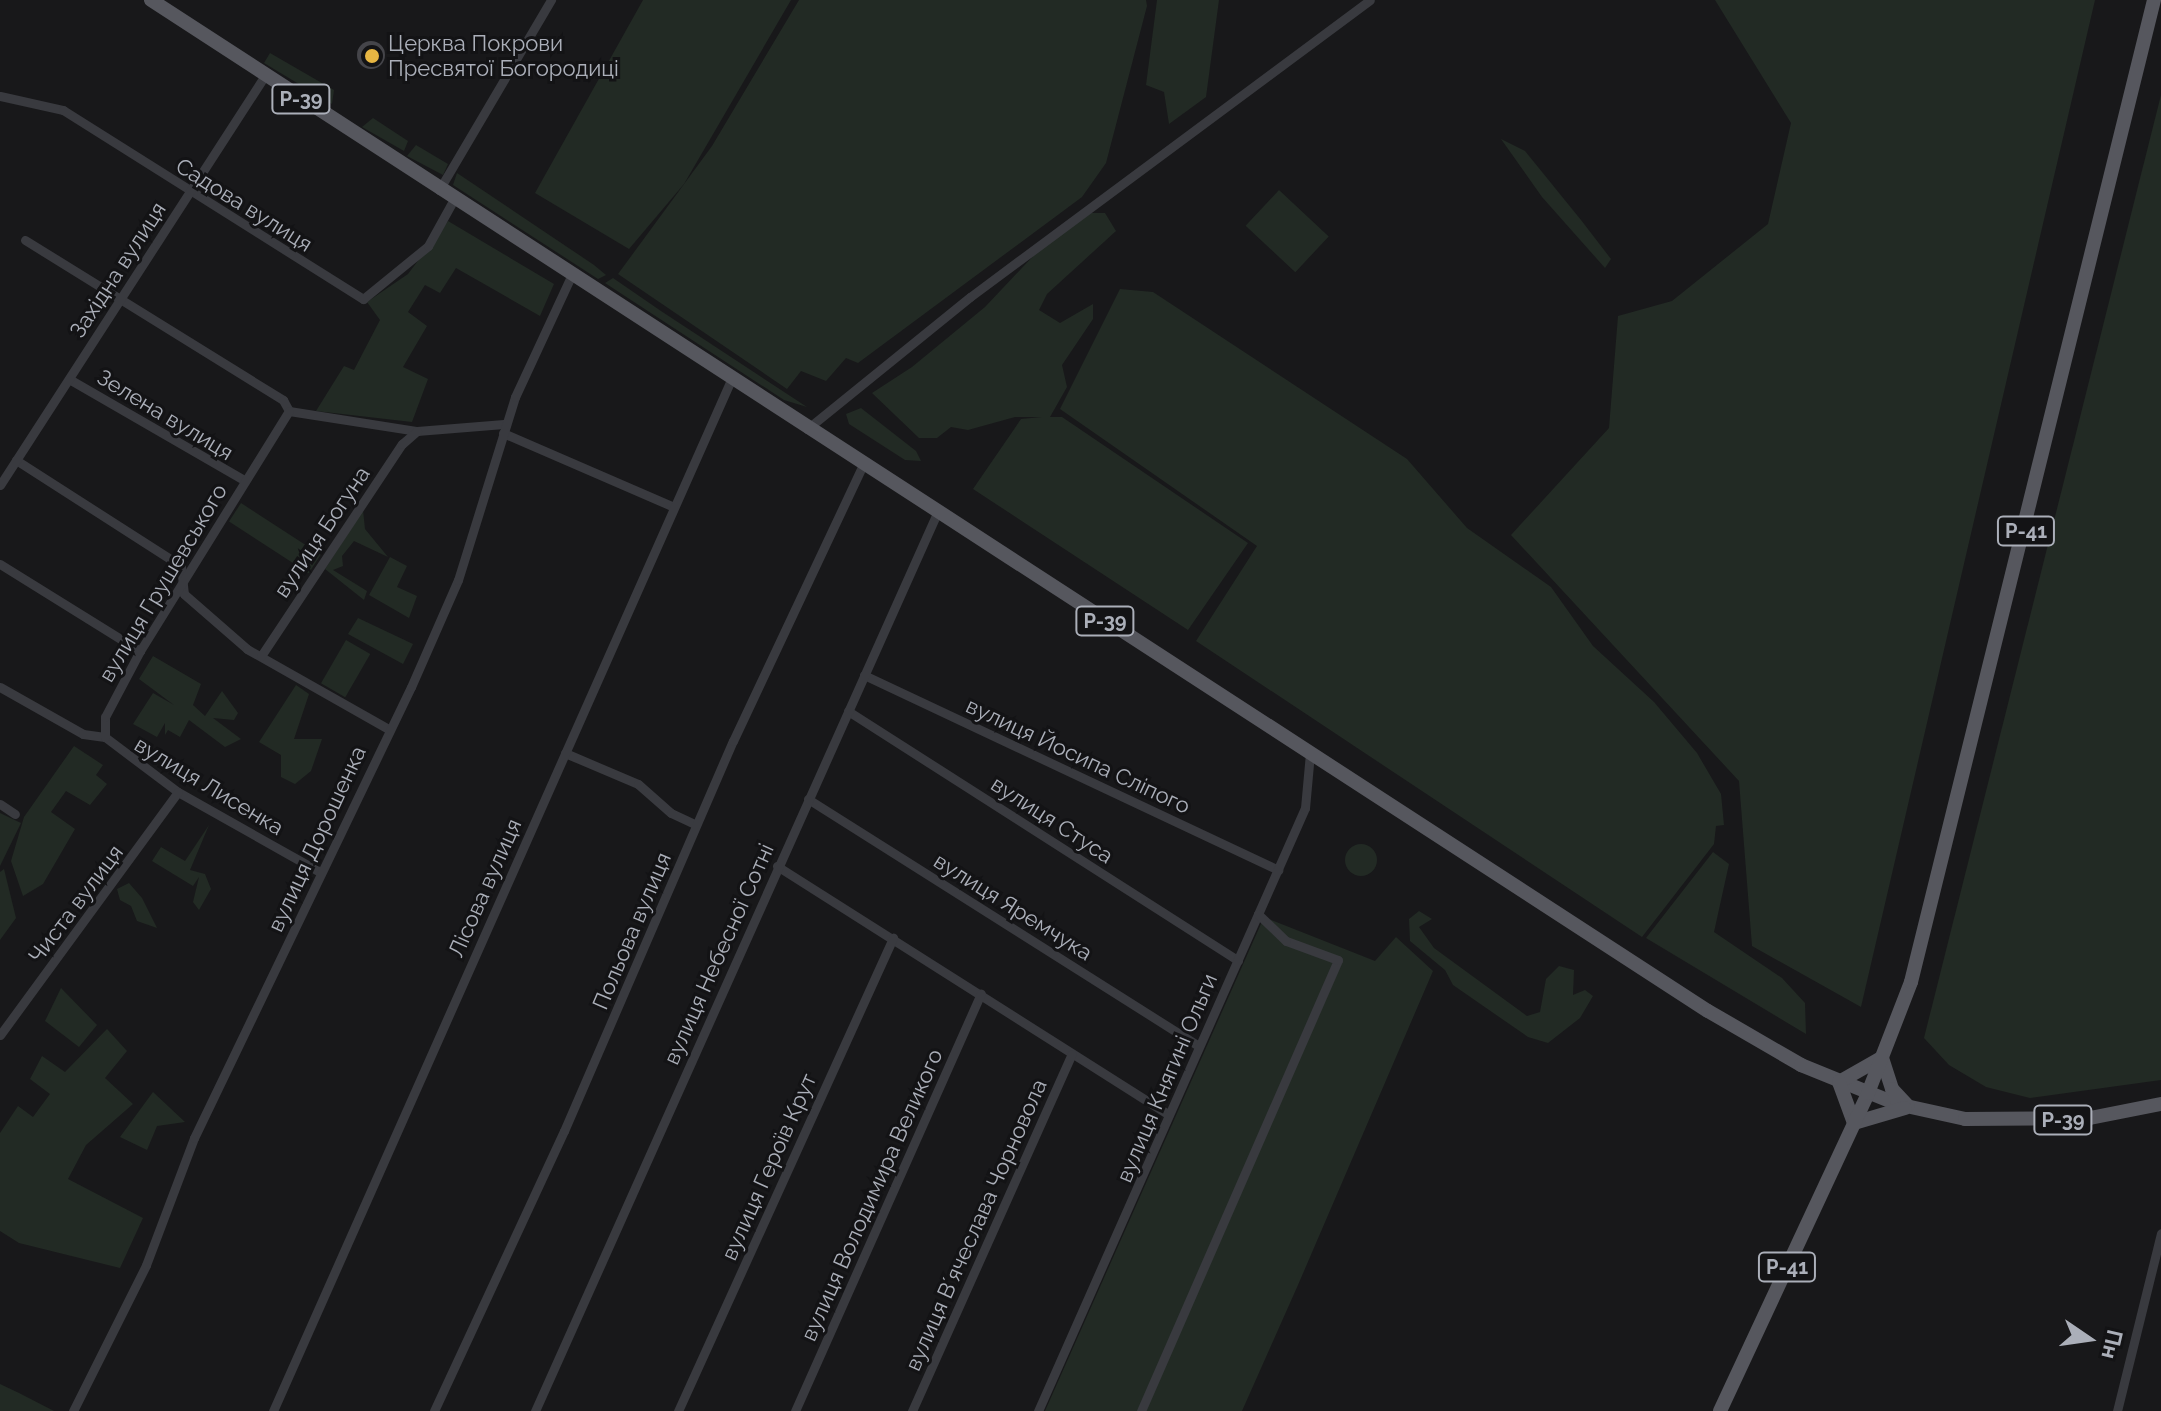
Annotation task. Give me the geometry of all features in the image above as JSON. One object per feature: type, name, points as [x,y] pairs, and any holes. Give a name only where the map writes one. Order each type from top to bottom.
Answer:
[{"type":"main road","name":"Р-39","points":[[151,0],[731,380],[1708,1011],[1839,1082],[1909,1107],[2017,1122],[2090,1118],[2161,1104]]},
{"type":"main road","name":"Р-41","points":[[1720,1411],[1868,1093],[1943,868],[2154,0]]},
{"type":"main road","points":[[1882,1058],[1892,1089],[1909,1107],[1854,1123],[1839,1082],[1882,1058]]},
{"type":"street","points":[[448,195],[551,0]]},
{"type":"street","points":[[807,429],[983,287],[1370,0]]},
{"type":"street","name":"Західна вулиця","points":[[0,485],[265,75]]},
{"type":"street","name":"Садова вулиця","points":[[0,96],[63,110],[363,299],[412,262],[444,216],[448,195]]},
{"type":"street","points":[[25,240],[123,297],[283,400],[289,411],[417,431],[504,429],[674,507]]},
{"type":"street","name":"вулиця Дорошенка","points":[[73,1411],[146,1265],[188,1150],[390,730],[458,580],[504,429],[572,274]]},
{"type":"street","name":"Зелена вулиця","points":[[69,379],[244,480]]},
{"type":"street","name":"Лісова вулиця","points":[[273,1411],[731,380]]},
{"type":"street","name":"вулиця Грушевського","points":[[105,737],[105,717],[140,651],[289,411]]},
{"type":"street","name":"вулиця Богуна","points":[[261,656],[402,444],[417,431]]},
{"type":"street","points":[[16,460],[181,566],[184,594],[261,656],[390,730]]},
{"type":"street","name":"Польова вулиця","points":[[434,1411],[564,1131],[695,824],[863,465]]},
{"type":"street","name":"вулиця Небесної Сотні","points":[[535,1411],[937,513]]},
{"type":"street","points":[[0,564],[140,651]]},
{"type":"street","name":"вулиця Йосипа Сліпого","points":[[864,675],[1278,870]]},
{"type":"street","name":"вулиця Лисенка","points":[[0,687],[83,734],[105,737],[178,792],[320,872]]},
{"type":"street","name":"вулиця Стуса","points":[[848,711],[1238,960]]},
{"type":"street","points":[[565,753],[638,784],[671,813],[695,824]]},
{"type":"street","name":"вулиця Княгині Ольги","points":[[1038,1411],[1305,808],[1310,753]]},
{"type":"street","name":"Чиста вулиця","points":[[0,1035],[178,792]]},
{"type":"street","name":"вулиця Яремчука","points":[[808,799],[1199,1046]]},
{"type":"street","points":[[0,804],[15,814]]},
{"type":"street","points":[[777,866],[1169,1115]]},
{"type":"street","points":[[1141,1411],[1338,960],[1286,941],[1258,914]]},
{"type":"street","name":"вулиця Героїв Крут","points":[[678,1411],[893,938]]},
{"type":"street","name":"вулиця Володимира Великого","points":[[795,1411],[981,994]]},
{"type":"street","name":"вулиця Вʼячеслава Чорновола","points":[[912,1411],[1072,1054]]},
{"type":"street","points":[[2117,1411],[2161,1233]]},
{"type":"shaded area","points":[[643,0],[791,0],[684,184],[629,249],[535,193]]},
{"type":"shaded area","points":[[799,0],[1146,0],[1147,6],[1106,163],[1082,197],[858,363],[846,358],[826,381],[801,371],[787,389],[618,274],[712,146]]},
{"type":"shaded area","points":[[1157,0],[1219,0],[1206,97],[1169,124],[1164,92],[1146,85]]},
{"type":"shaded area","points":[[1715,0],[2095,0],[1861,1007],[1752,946],[1739,781],[1511,535],[1609,428],[1618,316],[1672,301],[1768,224],[1791,123]]},
{"type":"shaded area","points":[[270,53],[334,90],[332,104],[264,63]]},
{"type":"shaded area","points":[[2161,95],[2161,1080],[2030,1098],[1986,1087],[1949,1065],[1924,1038]]},
{"type":"shaded area","points":[[373,118],[408,141],[404,151],[362,127]]},
{"type":"shaded area","points":[[1501,139],[1525,151],[1581,220],[1611,259],[1605,268],[1542,197]]},
{"type":"shaded area","points":[[416,145],[448,164],[443,175],[407,156]]},
{"type":"shaded area","points":[[457,173],[606,275],[598,279],[453,185]]},
{"type":"shaded area","points":[[1279,190],[1329,236],[1295,272],[1246,226]]},
{"type":"shaded area","points":[[1091,213],[1105,213],[1116,231],[1047,294],[1039,310],[1060,323],[1093,304],[1093,319],[1062,365],[1067,387],[1050,417],[1062,417],[1248,543],[1188,630],[973,489],[1021,419],[1042,417],[1015,417],[968,430],[951,427],[937,438],[919,438],[872,393],[912,367],[985,307],[1037,252]]},
{"type":"shaded area","points":[[448,221],[554,284],[540,316],[456,268],[440,293],[425,285],[408,312],[427,326],[403,367],[428,379],[412,422],[316,411],[344,366],[354,370],[380,320],[367,302],[408,274]]},
{"type":"shaded area","points":[[613,278],[807,407],[784,400],[605,283]]},
{"type":"shaded area","points":[[1120,289],[1153,292],[1407,459],[1467,528],[1551,587],[1593,646],[1654,702],[1697,753],[1721,794],[1724,825],[1716,826],[1714,844],[1642,937],[1196,641],[1257,546],[1060,409]]},
{"type":"shaded area","points":[[861,408],[916,451],[921,461],[905,460],[849,424],[846,414]]},
{"type":"shaded area","points":[[241,503],[321,555],[309,573],[229,521]]},
{"type":"shaded area","points":[[363,510],[365,529],[388,557],[354,541],[342,556],[343,566],[333,570],[367,591],[364,600],[325,569]]},
{"type":"shaded area","points":[[390,557],[407,566],[397,587],[417,596],[409,618],[369,595]]},
{"type":"shaded area","points":[[358,618],[413,644],[403,664],[348,634]]},
{"type":"shaded area","points":[[346,640],[370,654],[345,697],[321,683]]},
{"type":"shaded area","points":[[153,656],[201,684],[193,705],[205,716],[222,691],[238,713],[234,720],[213,718],[241,739],[225,747],[189,720],[180,737],[168,730],[165,735],[165,723],[157,737],[133,724],[153,693],[174,705],[139,679]]},
{"type":"shaded area","points":[[296,685],[309,694],[294,739],[322,739],[311,771],[295,784],[281,777],[281,755],[259,742]]},
{"type":"shaded area","points":[[74,746],[103,765],[96,775],[107,784],[90,805],[66,791],[51,812],[75,829],[43,884],[23,896],[11,861],[24,817]]},
{"type":"shaded area","points":[[0,813],[21,823],[0,866]]},
{"type":"shaded area","points":[[209,825],[190,870],[205,874],[211,889],[199,910],[193,902],[199,877],[193,886],[152,861],[161,847],[185,861]]},
{"type":"shaded area","points":[[1361,844],[1372,849],[1377,860],[1372,871],[1361,876],[1350,871],[1345,860],[1350,849]]},
{"type":"shaded area","points":[[1713,852],[1729,864],[1714,932],[1782,978],[1805,1003],[1806,1034],[1646,938]]},
{"type":"shaded area","points":[[4,869],[16,918],[0,940],[0,872]]},
{"type":"shaded area","points":[[129,883],[142,898],[157,928],[137,921],[131,906],[120,900],[117,889]]},
{"type":"shaded area","points":[[1419,911],[1432,919],[1419,927],[1434,948],[1527,1016],[1540,1012],[1546,979],[1559,966],[1574,970],[1573,995],[1585,990],[1593,996],[1580,1018],[1548,1043],[1528,1037],[1453,985],[1445,970],[1410,941],[1409,919]]},
{"type":"shaded area","points":[[1264,917],[1375,961],[1396,937],[1433,971],[1298,1285],[1242,1411],[1045,1411]]},
{"type":"shaded area","points":[[61,988],[97,1025],[79,1047],[45,1021]]},
{"type":"shaded area","points":[[107,1029],[127,1051],[105,1078],[133,1104],[86,1145],[68,1179],[143,1218],[120,1268],[19,1243],[0,1231],[0,1133],[18,1106],[33,1117],[50,1094],[30,1079],[42,1056],[65,1072]]},
{"type":"shaded area","points":[[153,1092],[185,1122],[157,1126],[147,1150],[120,1137]]},
{"type":"shaded area","points":[[0,1384],[19,1393],[54,1411],[0,1411]]},
{"type":"building","name":"Церква Покрови Пресвятої Богородиці","points":[[371,41],[381,45],[385,55],[381,65],[371,69],[361,65],[357,55],[361,45]]},
{"type":"place","name":"Церква Покрови Пресвятої Богородиці","points":[[372,56]]}]
